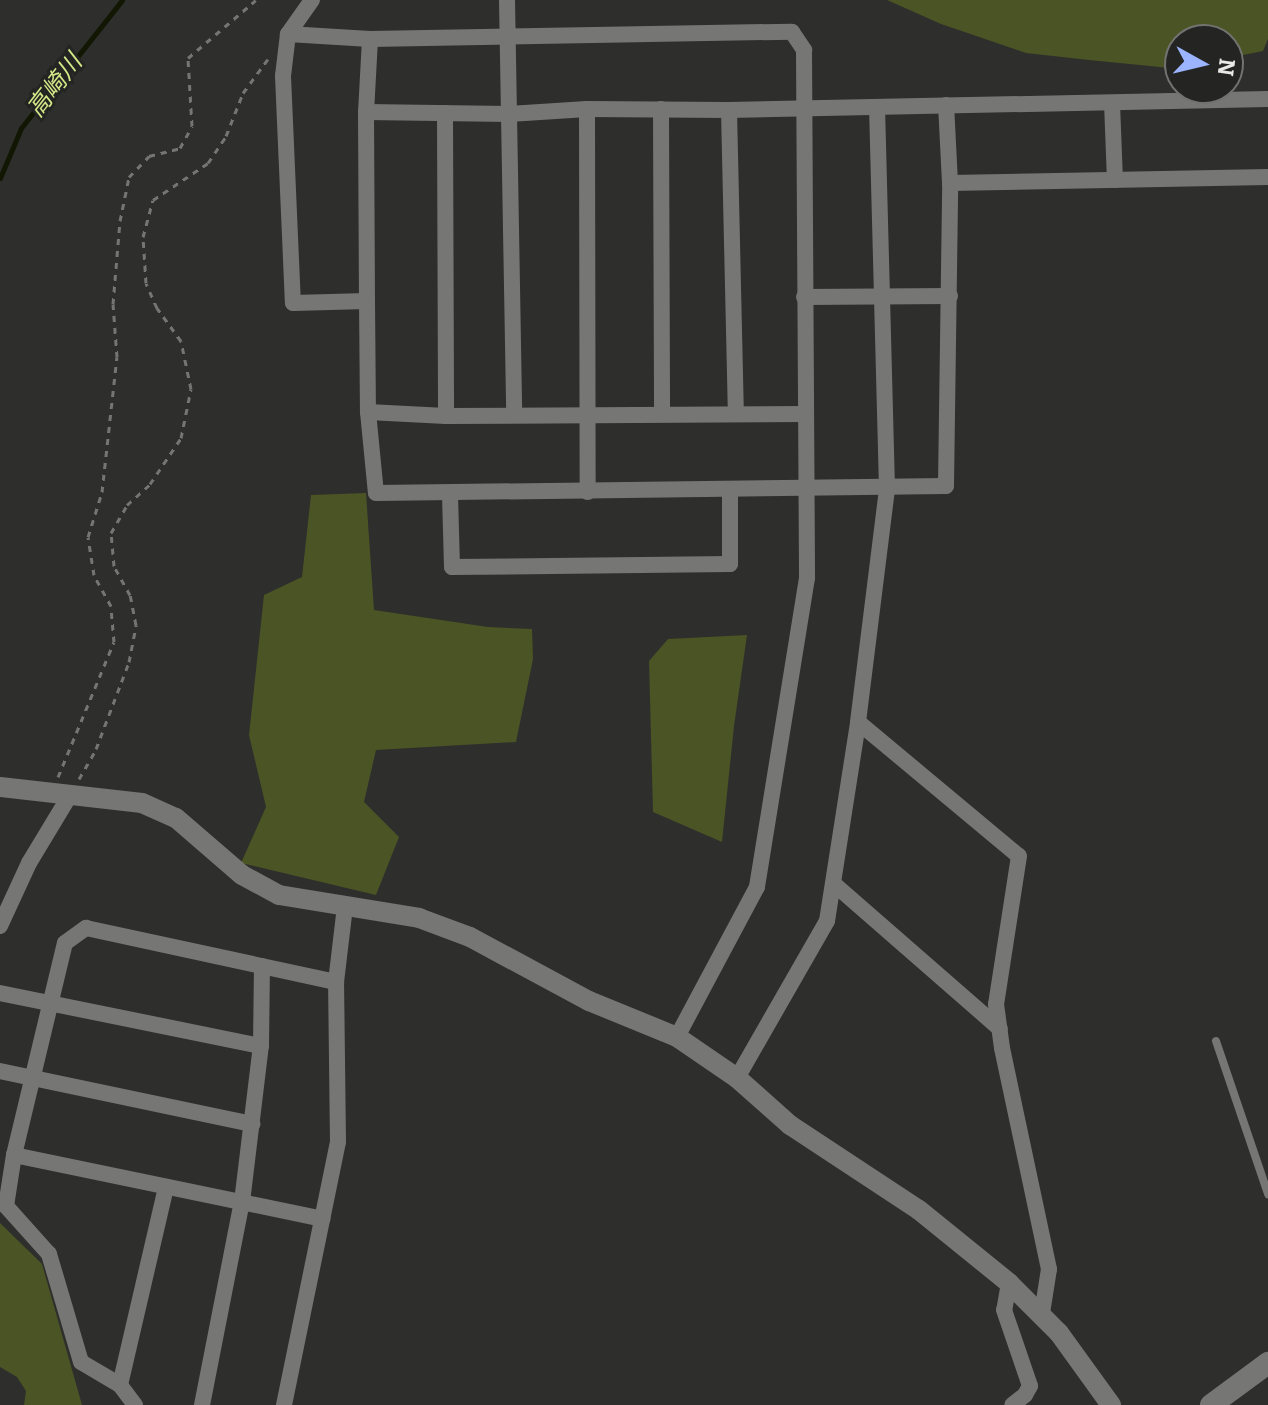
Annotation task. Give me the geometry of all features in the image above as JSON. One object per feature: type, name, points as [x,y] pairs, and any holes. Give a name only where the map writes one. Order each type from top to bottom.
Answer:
[{"type":"main road","points":[[1211,1405],[1268,1363]]},
{"type":"street","points":[[312,0],[288,34],[283,76],[293,303],[367,301]]},
{"type":"street","points":[[507,0],[514,415]]},
{"type":"street","points":[[288,34],[370,39],[792,32],[804,50],[807,578],[757,887],[677,1037]]},
{"type":"street","points":[[370,39],[366,112],[368,412],[376,493],[450,495],[946,486],[950,296],[946,105]]},
{"type":"street","points":[[366,112],[509,114],[587,109],[729,110],[1268,99]]},
{"type":"street","points":[[1112,103],[1115,180]]},
{"type":"street","points":[[737,1078],[827,921],[858,722],[887,488],[877,107]]},
{"type":"street","points":[[587,109],[588,492]]},
{"type":"street","points":[[661,109],[662,413]]},
{"type":"street","points":[[729,110],[736,413]]},
{"type":"street","points":[[445,113],[446,416]]},
{"type":"street","points":[[950,183],[1268,177]]},
{"type":"street","points":[[804,297],[950,296]]},
{"type":"street","points":[[368,412],[446,416],[805,414]]},
{"type":"street","points":[[450,495],[452,567],[730,564],[730,491]]},
{"type":"street","points":[[858,722],[1019,856],[996,1004],[1049,1269],[1042,1313]]},
{"type":"street","points":[[0,787],[142,803],[176,818],[242,875],[279,895],[419,918],[470,937],[589,1001],[677,1037],[737,1078],[790,1125],[919,1210],[1009,1283],[1042,1313],[1111,1405]]},
{"type":"street","points":[[0,926],[60,794]]},
{"type":"street","points":[[834,884],[1000,1029]]},
{"type":"street","points":[[284,1405],[338,1142],[336,982],[345,906]]},
{"type":"street","points":[[135,1405],[120,1385],[81,1362],[49,1254],[6,1206],[14,1155],[65,943],[86,928],[336,982]]},
{"type":"street","points":[[202,1405],[242,1202],[261,1046],[262,966]]},
{"type":"street","points":[[0,993],[261,1046]]},
{"type":"street","points":[[0,1071],[252,1124]]},
{"type":"street","points":[[14,1155],[322,1219]]},
{"type":"street","points":[[120,1385],[166,1187]]},
{"type":"street","points":[[1009,1283],[1004,1310],[1030,1386],[1025,1395],[1012,1405]]},
{"type":"lane","points":[[1216,1041],[1268,1194]]},
{"type":"path","points":[[60,794],[114,642],[111,606],[94,575],[88,537],[104,477],[117,357],[113,304],[120,221],[129,177],[149,156],[180,148],[192,126],[188,58],[256,0]]},
{"type":"path","points":[[60,794],[101,734],[129,662],[136,625],[130,595],[114,566],[111,533],[127,505],[150,484],[181,438],[191,389],[181,341],[157,308],[146,283],[143,237],[153,200],[208,163],[226,136],[243,93],[288,34]]},
{"type":"green space","points":[[887,0],[1268,0],[1268,39],[1263,51],[1244,55],[1244,24],[1164,24],[1164,67],[1026,53],[941,24]]},
{"type":"green space","points":[[366,493],[374,610],[488,627],[532,629],[533,659],[516,742],[376,750],[364,802],[399,837],[376,895],[241,863],[266,807],[249,735],[264,595],[302,577],[311,495]]},
{"type":"green space","points":[[747,635],[722,842],[653,812],[649,661],[668,639]]},
{"type":"green space","points":[[0,1223],[42,1264],[82,1405],[24,1405],[26,1391],[17,1377],[0,1367]]},
{"type":"waterway","name":"高崎川","points":[[0,178],[21,128],[122,0]]}]
